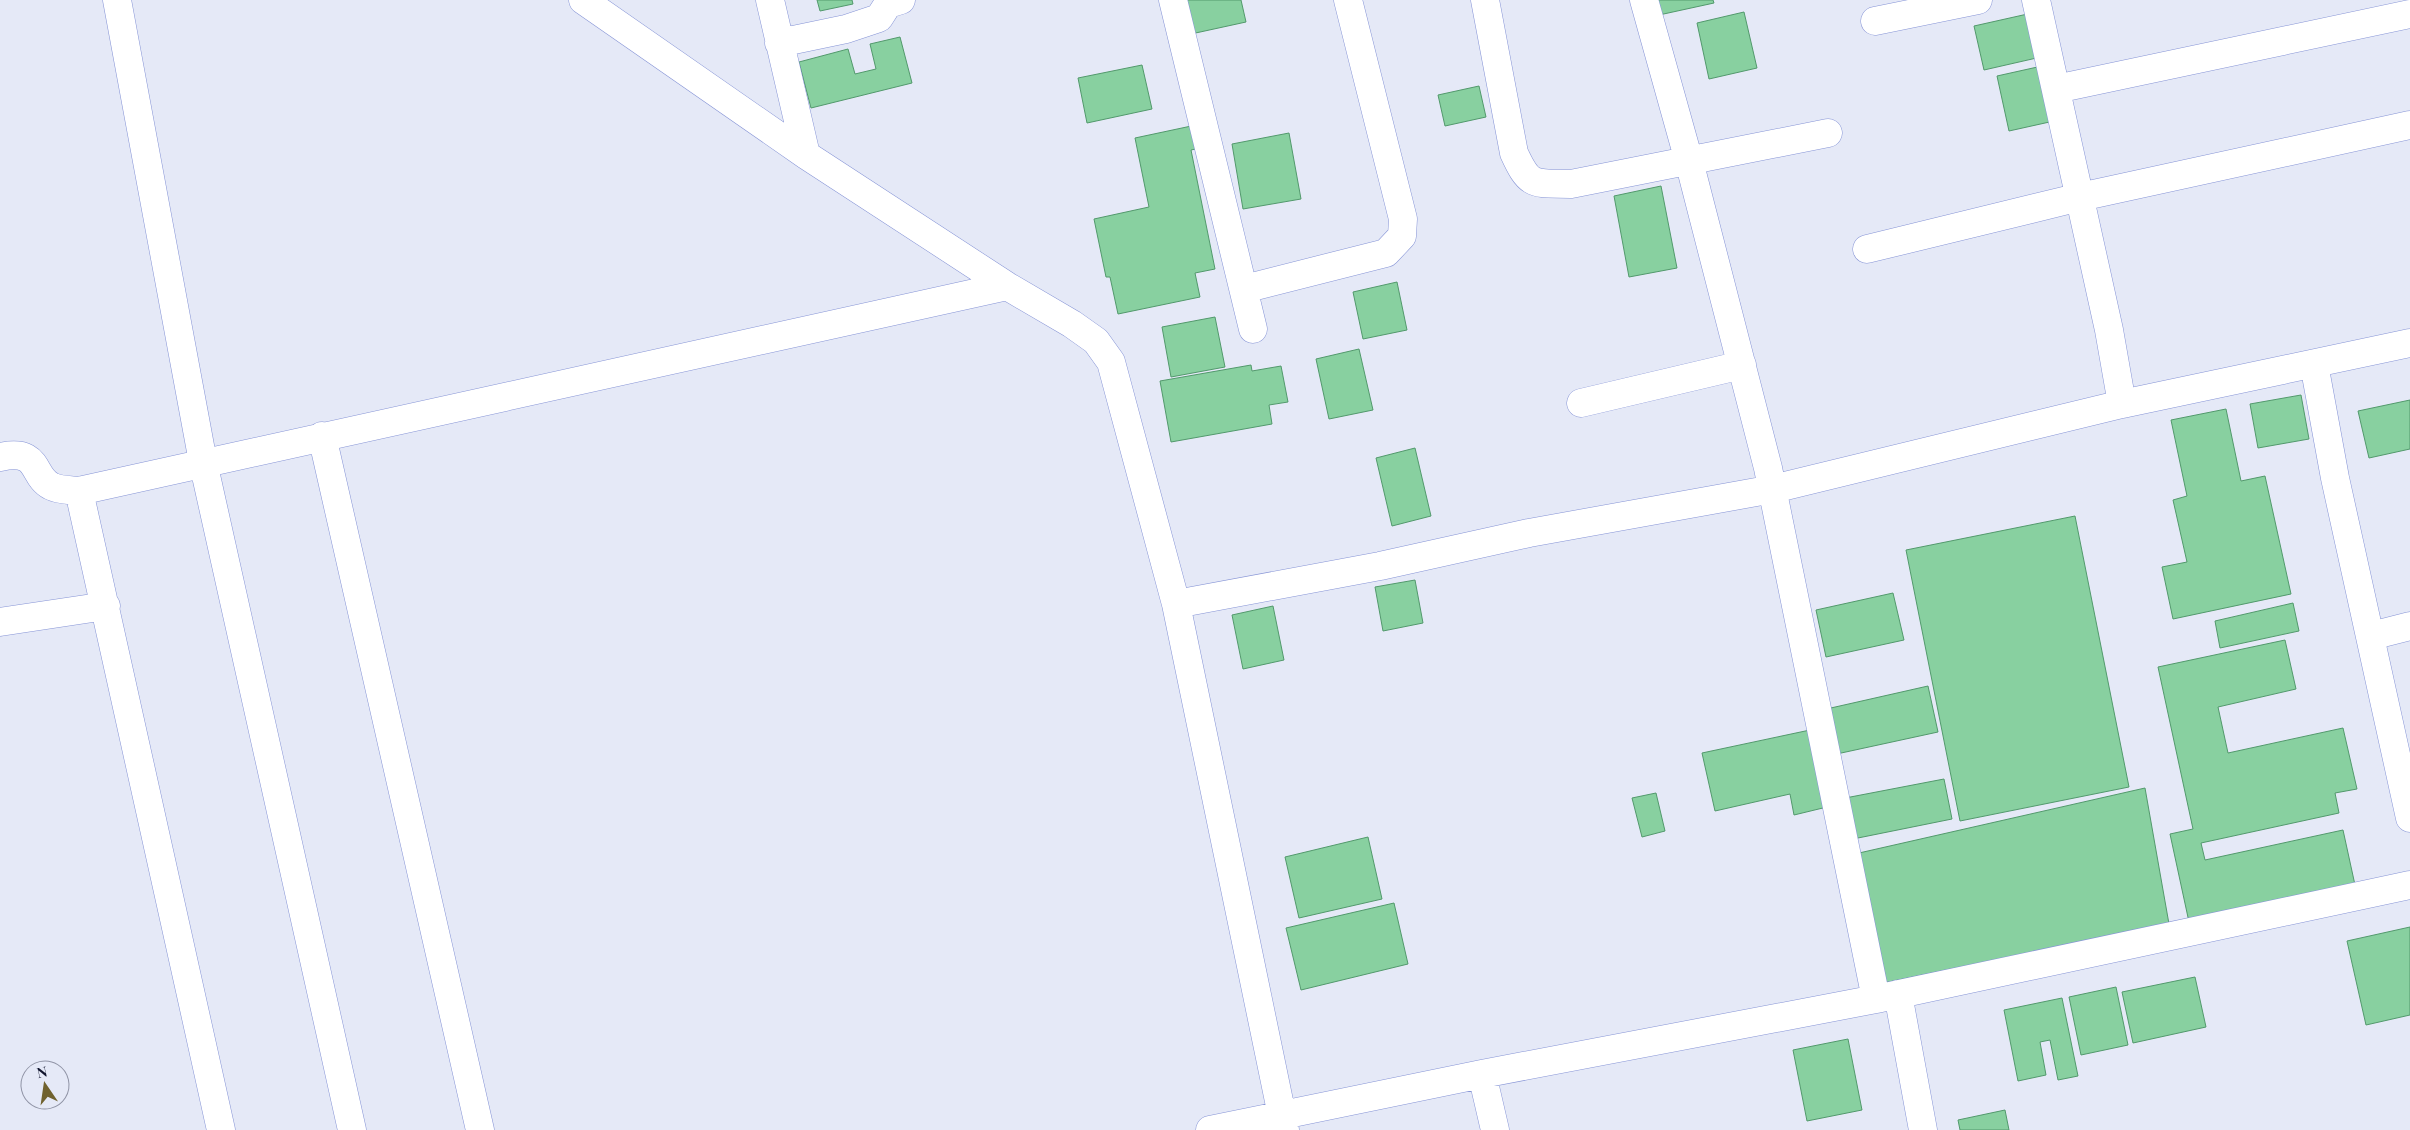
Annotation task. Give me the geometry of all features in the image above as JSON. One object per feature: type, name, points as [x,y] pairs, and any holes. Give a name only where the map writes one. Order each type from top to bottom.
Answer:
[{"type":"street","points":[[117,0],[203,462],[352,1130]]},
{"type":"street","points":[[583,0],[806,155],[1007,286],[1072,324],[1096,341],[1111,362],[1176,604],[1283,1122]]},
{"type":"street","points":[[770,0],[806,155]]},
{"type":"street","points":[[779,43],[846,29],[879,18],[888,4],[901,0]]},
{"type":"street","points":[[1172,0],[1244,289],[1252,329]]},
{"type":"street","points":[[1244,289],[1386,253],[1402,236],[1403,219],[1348,0]]},
{"type":"street","points":[[1485,0],[1514,152],[1524,175],[1538,183],[1570,184],[1689,162],[1828,132]]},
{"type":"street","points":[[1644,0],[1742,365],[1772,489],[1887,997],[1923,1130]]},
{"type":"street","points":[[1875,21],[1978,0]]},
{"type":"street","points":[[2036,0],[2109,330],[2122,404]]},
{"type":"street","points":[[2056,89],[2410,14]]},
{"type":"street","points":[[1867,249],[2080,197],[2410,125]]},
{"type":"street","points":[[0,458],[24,458],[34,463],[44,481],[51,486],[79,491],[203,462],[1007,286]]},
{"type":"street","points":[[1176,604],[1380,566],[1529,533],[1772,489],[2122,404],[2410,343]]},
{"type":"street","points":[[2314,364],[2335,478],[2410,818]]},
{"type":"street","points":[[1581,403],[1742,365]]},
{"type":"street","points":[[322,436],[480,1130]]},
{"type":"street","points":[[79,491],[221,1130]]},
{"type":"street","points":[[0,622],[106,606]]},
{"type":"street","points":[[2371,636],[2410,626]]},
{"type":"street","points":[[1210,1130],[1283,1122],[1482,1074],[1887,997],[2410,885]]},
{"type":"street","points":[[1482,1074],[1495,1130]]},
{"type":"building","points":[[817,0],[852,0],[853,4],[820,11]]},
{"type":"building","points":[[1184,0],[1241,0],[1246,22],[1191,34]]},
{"type":"building","points":[[1656,0],[1713,0],[1714,3],[1659,15]]},
{"type":"building","points":[[1744,12],[1757,68],[1709,79],[1697,23]]},
{"type":"building","points":[[2032,13],[2041,57],[1984,70],[1974,26]]},
{"type":"building","points":[[900,37],[912,83],[811,108],[799,62],[848,49],[855,74],[876,69],[870,44]]},
{"type":"building","points":[[1142,65],[1152,109],[1087,123],[1078,78]]},
{"type":"building","points":[[2042,66],[2054,121],[2009,131],[1997,76]]},
{"type":"building","points":[[1479,86],[1486,117],[1445,126],[1438,95]]},
{"type":"building","points":[[1196,125],[1200,148],[1191,150],[1215,269],[1195,273],[1200,297],[1118,314],[1110,277],[1106,277],[1094,219],[1149,207],[1135,138]]},
{"type":"building","points":[[1289,133],[1301,199],[1243,209],[1232,144]]},
{"type":"building","points":[[1661,186],[1677,268],[1629,277],[1614,196]]},
{"type":"building","points":[[1397,282],[1407,330],[1363,339],[1353,292]]},
{"type":"building","points":[[1215,317],[1225,367],[1171,377],[1162,327]]},
{"type":"building","points":[[1359,349],[1373,410],[1329,419],[1316,359]]},
{"type":"building","points":[[1251,365],[1252,371],[1281,366],[1288,402],[1269,405],[1272,424],[1171,442],[1160,381]]},
{"type":"building","points":[[2301,395],[2309,439],[2258,448],[2250,404]]},
{"type":"building","points":[[2410,400],[2410,449],[2369,458],[2358,411]]},
{"type":"building","points":[[2226,409],[2241,481],[2265,476],[2291,594],[2173,619],[2162,567],[2187,562],[2173,500],[2187,496],[2171,420]]},
{"type":"building","points":[[1415,448],[1431,516],[1392,526],[1376,458]]},
{"type":"building","points":[[2075,516],[2129,787],[1960,821],[1906,550]]},
{"type":"building","points":[[1415,580],[1423,623],[1383,631],[1375,587]]},
{"type":"building","points":[[1893,593],[1904,640],[1826,657],[1816,610]]},
{"type":"building","points":[[2293,603],[2299,631],[2220,648],[2215,621]]},
{"type":"building","points":[[1273,606],[1284,660],[1243,669],[1232,615]]},
{"type":"building","points":[[2285,640],[2296,689],[2218,707],[2228,753],[2343,728],[2357,789],[2335,793],[2339,813],[2201,843],[2205,860],[2343,830],[2355,885],[2189,922],[2170,834],[2193,829],[2158,667]]},
{"type":"building","points":[[1928,686],[1938,732],[1832,755],[1822,710]]},
{"type":"building","points":[[1810,730],[1827,807],[1794,815],[1790,794],[1715,811],[1702,753]]},
{"type":"building","points":[[1944,779],[1952,819],[1848,840],[1840,799]]},
{"type":"building","points":[[2145,788],[2169,924],[1884,983],[1859,853]]},
{"type":"building","points":[[1656,793],[1665,831],[1642,837],[1632,798]]},
{"type":"building","points":[[1368,837],[1382,899],[1299,918],[1285,857]]},
{"type":"building","points":[[1394,903],[1408,964],[1301,990],[1286,928]]},
{"type":"building","points":[[2410,927],[2410,1015],[2366,1025],[2347,941]]},
{"type":"building","points":[[2195,977],[2206,1027],[2133,1043],[2122,992]]},
{"type":"building","points":[[2116,987],[2128,1045],[2081,1055],[2069,997]]},
{"type":"building","points":[[2062,998],[2078,1076],[2058,1080],[2050,1040],[2040,1042],[2046,1075],[2018,1081],[2004,1010]]},
{"type":"building","points":[[1848,1039],[1862,1110],[1807,1121],[1793,1050]]},
{"type":"building","points":[[2005,1110],[2009,1130],[1960,1130],[1958,1120]]}]
